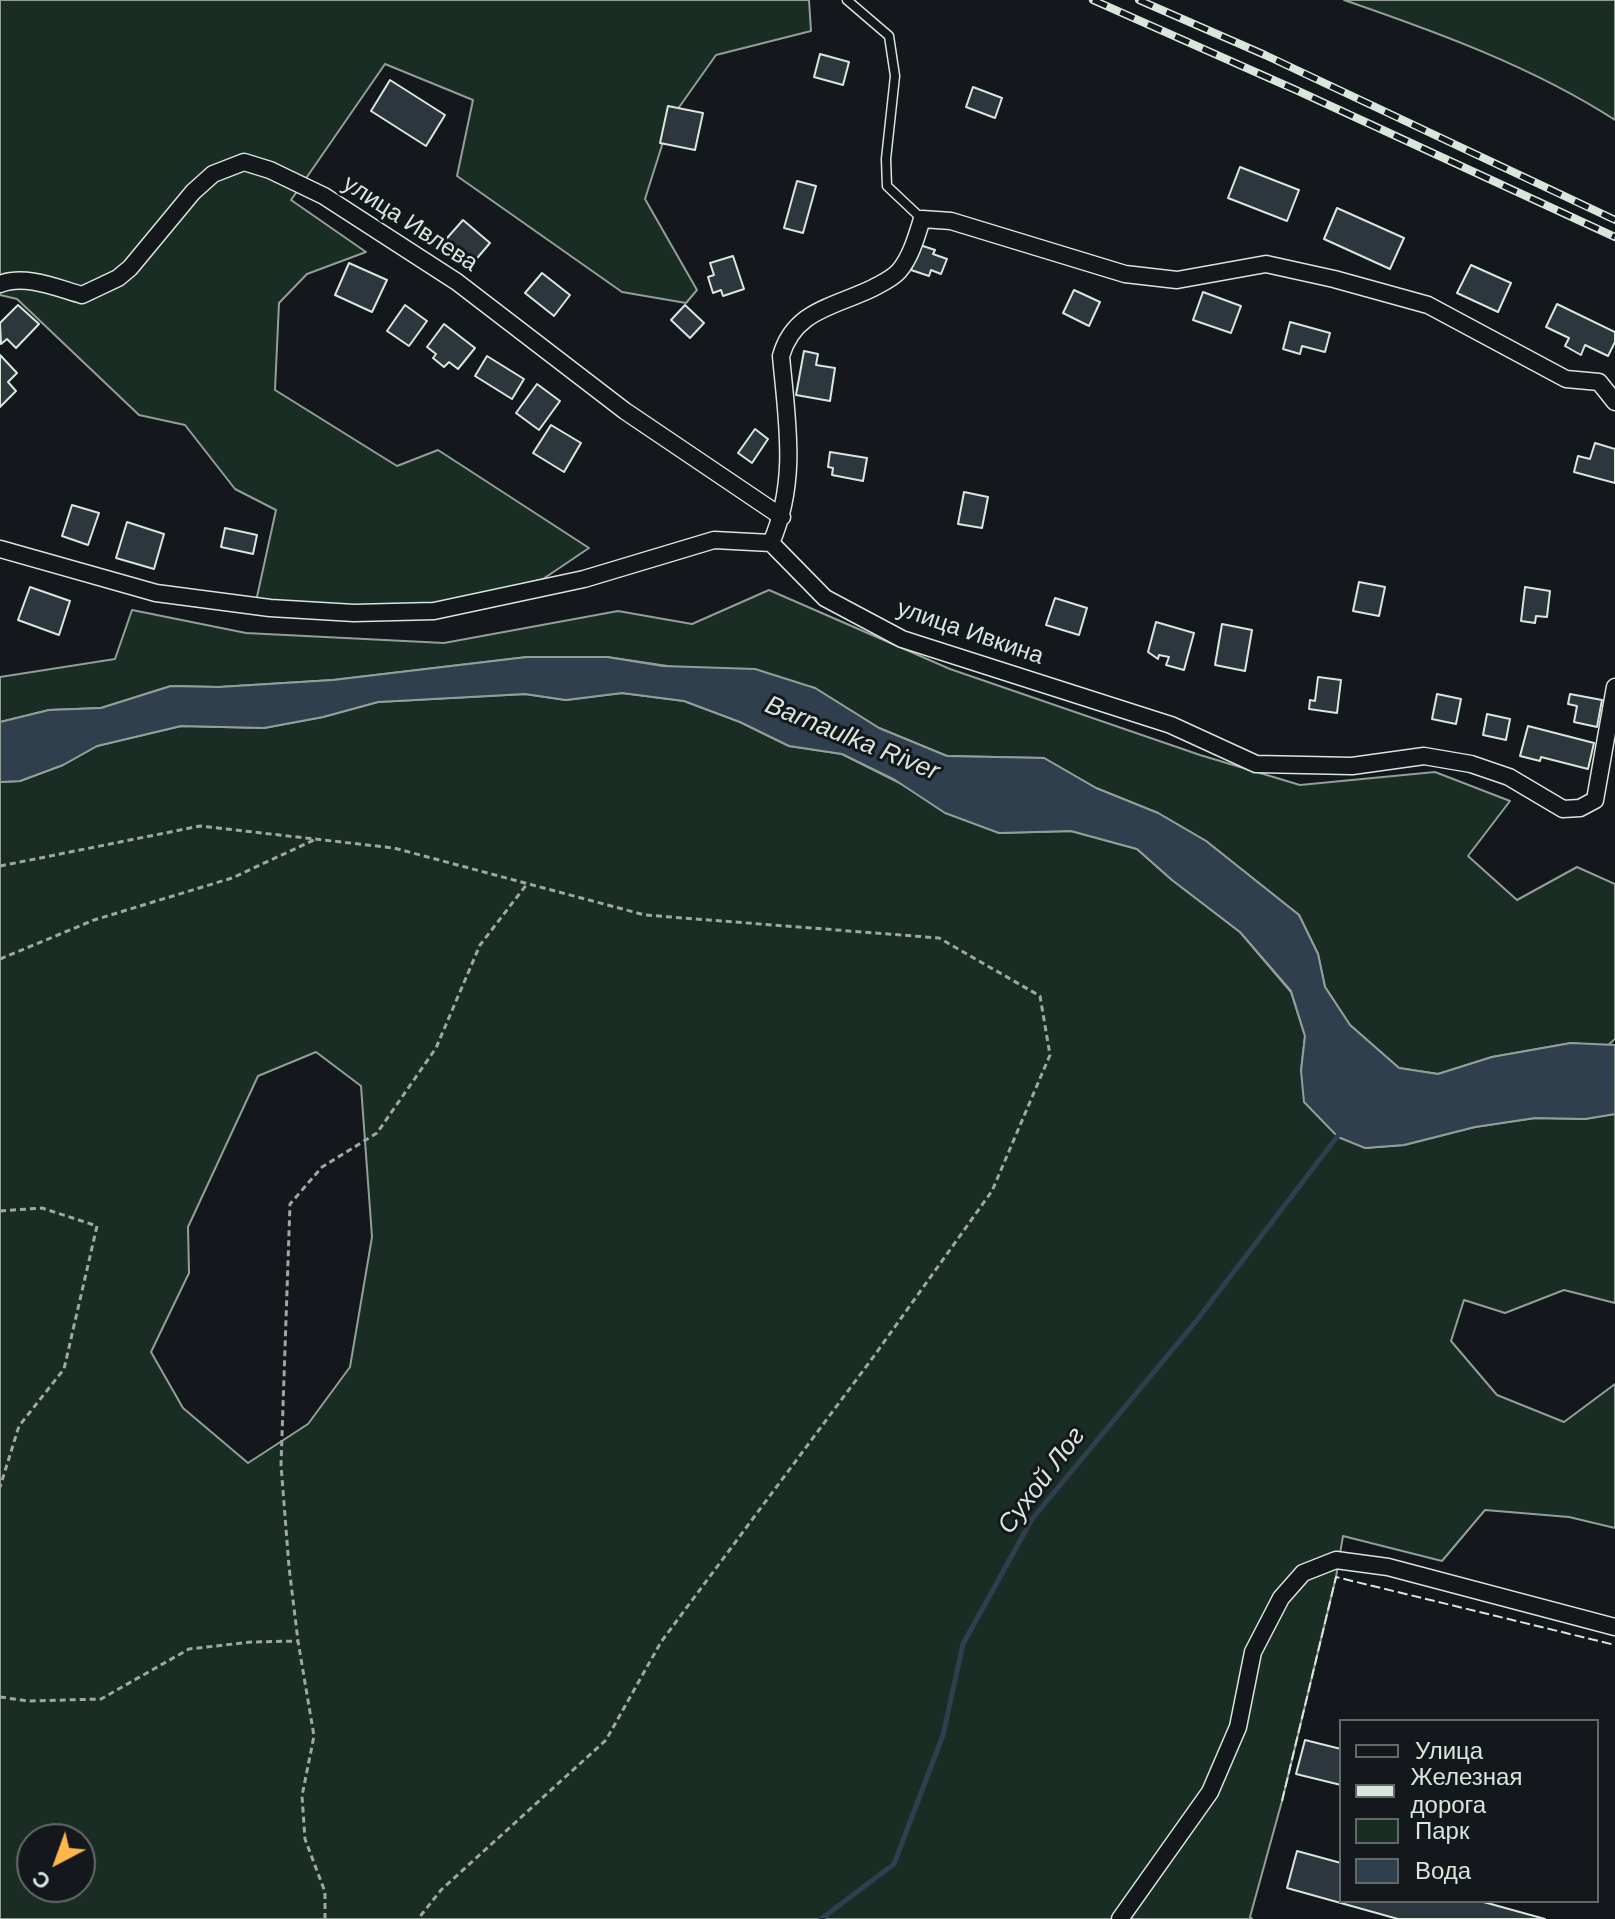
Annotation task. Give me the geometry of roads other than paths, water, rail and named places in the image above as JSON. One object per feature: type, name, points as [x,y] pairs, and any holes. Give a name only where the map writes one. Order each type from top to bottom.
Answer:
[{"type":"street","name":"улица Ивлева","points":[[0,284],[11,280],[44,284],[82,295],[118,278],[130,268],[193,192],[213,174],[244,162],[270,170],[324,196],[457,282],[625,411],[782,517]]},
{"type":"street","points":[[0,549],[156,593],[270,608],[354,613],[434,611],[584,579],[714,540],[771,543],[782,517],[791,455],[781,356],[785,342],[794,327],[814,314],[889,280],[900,270],[922,219],[951,221],[1125,274],[1177,280],[1266,264],[1334,279],[1428,305],[1566,379],[1607,381],[1615,402]]},
{"type":"street","name":"улица Ивкина","points":[[771,543],[825,598],[902,639],[1171,725],[1256,764],[1352,766],[1424,756],[1471,764],[1509,777],[1563,809],[1580,808],[1595,800],[1609,757],[1615,687]]},
{"type":"street","points":[[1120,1919],[1210,1792],[1238,1727],[1253,1652],[1281,1598],[1303,1573],[1336,1560],[1388,1567],[1615,1627]]},
{"type":"lane","points":[[847,0],[889,36],[895,76],[886,159],[887,186],[922,219]]},
{"type":"water","name":"Barnaulka River","points":[[527,657],[607,657],[663,666],[755,669],[815,688],[879,728],[947,756],[1044,758],[1096,788],[1158,813],[1206,841],[1299,915],[1318,954],[1325,987],[1350,1025],[1399,1068],[1438,1074],[1492,1057],[1571,1043],[1615,1045],[1615,1114],[1585,1119],[1535,1118],[1475,1127],[1404,1145],[1365,1148],[1338,1137],[1304,1102],[1301,1071],[1305,1036],[1291,991],[1240,932],[1137,849],[1071,831],[999,833],[945,813],[895,780],[842,754],[789,746],[740,722],[684,701],[622,693],[566,700],[525,694],[378,702],[264,728],[181,726],[97,746],[63,765],[20,781],[0,782],[0,722],[49,710],[101,708],[171,686],[219,687],[333,680]]},
{"type":"waterway","name":"Сухой Лог","points":[[821,1919],[894,1864],[943,1735],[963,1644],[1032,1519],[1197,1320],[1340,1133]]},
{"type":"railway","points":[[1093,0],[1615,237]]},
{"type":"railway","points":[[1139,0],[1265,55],[1615,220]]}]
